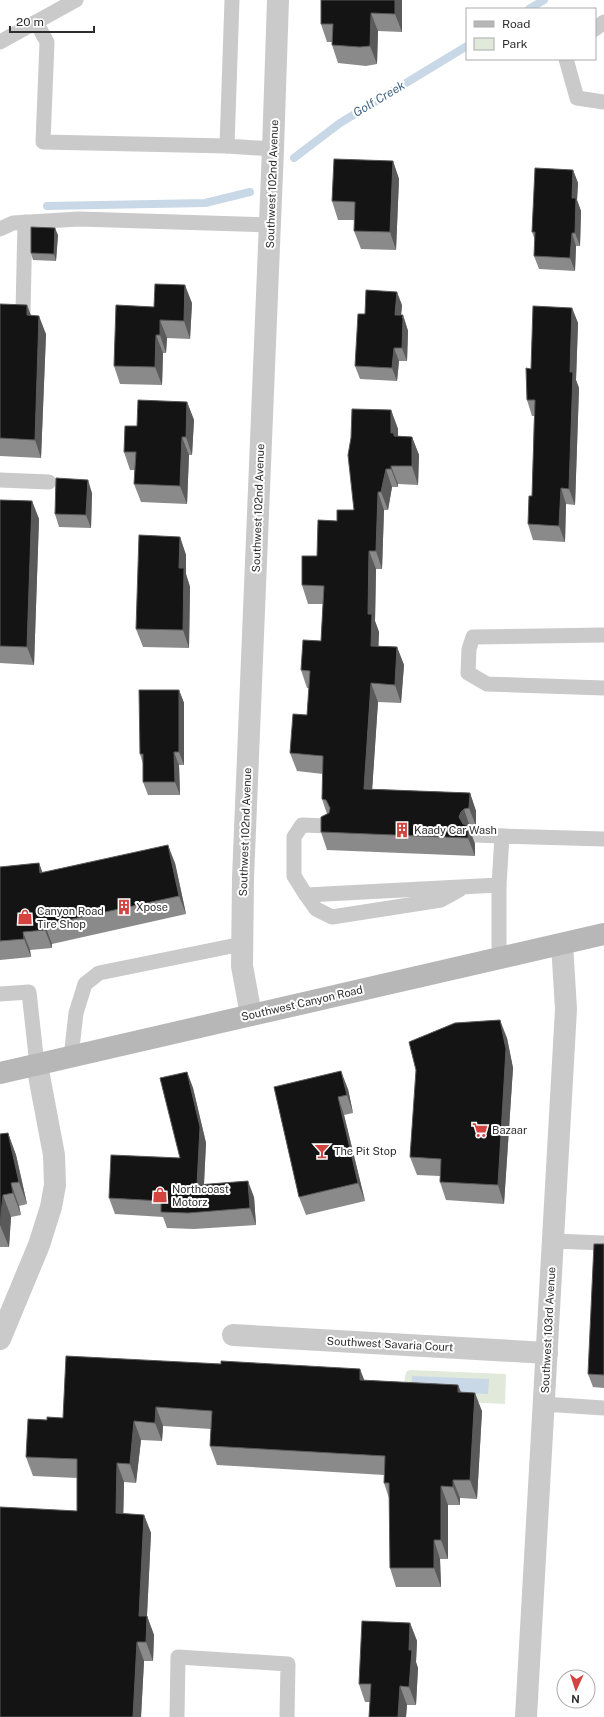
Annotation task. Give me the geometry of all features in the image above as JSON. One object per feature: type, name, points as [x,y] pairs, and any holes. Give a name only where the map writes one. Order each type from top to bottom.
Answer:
[{"type":"main road","name":"Southwest Canyon Road","points":[[0,1073],[604,934]]},
{"type":"street","name":"Southwest 102nd Avenue","points":[[251,1015],[242,966],[244,863],[278,0]]},
{"type":"street","name":"Southwest 103rd Avenue","points":[[526,1717],[566,1009],[562,944]]},
{"type":"street","points":[[0,1340],[39,1245],[51,1207],[55,1185],[54,1155],[37,1065]]},
{"type":"street","name":"Southwest Savaria Court","points":[[233,1335],[546,1353]]},
{"type":"lane","points":[[0,42],[76,0]]},
{"type":"lane","points":[[227,146],[232,0]]},
{"type":"lane","points":[[36,22],[48,42],[43,142],[227,146],[273,149]]},
{"type":"lane","points":[[596,28],[604,22]]},
{"type":"lane","points":[[566,60],[577,98],[604,102]]},
{"type":"lane","points":[[0,229],[13,223],[79,219],[270,225]]},
{"type":"lane","points":[[23,312],[25,222]]},
{"type":"lane","points":[[0,480],[49,482]]},
{"type":"lane","points":[[604,635],[473,637],[469,649],[468,673],[487,684],[604,688]]},
{"type":"lane","points":[[328,826],[302,825],[294,837],[294,876],[316,909],[332,917],[441,900],[466,887]]},
{"type":"lane","points":[[475,835],[604,839]]},
{"type":"lane","points":[[499,958],[499,885],[502,836]]},
{"type":"lane","points":[[306,895],[499,885]]},
{"type":"lane","points":[[71,1057],[76,1013],[85,984],[98,973],[242,944]]},
{"type":"lane","points":[[0,994],[29,992],[37,1065]]},
{"type":"lane","points":[[553,1241],[604,1243]]},
{"type":"lane","points":[[544,1404],[604,1408]]},
{"type":"lane","points":[[177,1717],[178,1657],[288,1664],[287,1717]]},
{"type":"green space","points":[[407,1371],[506,1374],[505,1404],[403,1399],[405,1376]]},
{"type":"water","points":[[412,1376],[489,1379],[488,1394],[411,1391]]},
{"type":"building","points":[[321,0],[395,0],[395,14],[371,13],[370,46],[360,47],[332,45],[333,24],[321,24]]},
{"type":"building","points":[[334,159],[393,161],[390,232],[354,231],[355,202],[332,201]]},
{"type":"building","points":[[535,168],[573,170],[572,198],[576,198],[575,233],[572,233],[570,258],[534,256],[535,232],[532,232]]},
{"type":"building","points":[[31,227],[55,228],[54,254],[31,253]]},
{"type":"building","points":[[155,284],[185,285],[184,321],[160,320],[160,335],[156,335],[155,367],[114,366],[116,305],[154,307]]},
{"type":"building","points":[[366,290],[397,292],[395,315],[403,315],[402,348],[394,348],[392,368],[355,366],[358,314],[365,314]]},
{"type":"building","points":[[0,304],[27,305],[27,315],[39,316],[35,440],[0,438]]},
{"type":"building","points":[[533,306],[572,308],[570,372],[573,372],[569,489],[561,488],[559,526],[528,524],[529,496],[532,496],[535,400],[527,400],[526,368],[531,369]]},
{"type":"building","points":[[138,400],[187,402],[186,437],[182,437],[180,486],[134,484],[136,452],[124,452],[125,426],[137,426]]},
{"type":"building","points":[[352,409],[391,410],[391,433],[394,433],[394,436],[412,437],[412,466],[391,466],[391,469],[386,469],[381,492],[378,492],[376,551],[369,551],[368,614],[372,614],[371,646],[397,647],[395,685],[371,683],[364,789],[470,793],[469,808],[464,809],[459,817],[463,824],[468,826],[468,838],[321,832],[321,817],[329,813],[330,808],[326,800],[322,799],[323,756],[290,753],[293,714],[307,715],[310,671],[301,670],[303,640],[321,641],[324,586],[302,585],[302,556],[317,556],[318,520],[337,521],[337,510],[354,510],[348,455],[351,438]]},
{"type":"building","points":[[56,478],[88,480],[86,515],[55,514]]},
{"type":"building","points":[[0,500],[32,501],[27,647],[0,646]]},
{"type":"building","points":[[139,535],[180,537],[179,568],[184,568],[183,630],[136,629]]},
{"type":"building","points":[[139,690],[179,690],[179,752],[174,752],[175,782],[143,782],[143,754],[140,754]]},
{"type":"building","points":[[168,845],[179,896],[45,925],[45,930],[23,932],[24,939],[0,941],[0,867],[39,863],[40,873]]},
{"type":"building","points":[[500,1020],[506,1049],[498,1185],[440,1182],[441,1159],[410,1157],[416,1070],[409,1042],[455,1023]]},
{"type":"building","name":"The Pit Stop","points":[[341,1071],[347,1095],[338,1097],[358,1183],[299,1197],[274,1087]]},
{"type":"building","points":[[187,1072],[200,1127],[197,1185],[248,1181],[250,1208],[188,1213],[161,1212],[161,1201],[109,1198],[111,1155],[180,1158],[160,1078]]},
{"type":"building","points":[[8,1133],[19,1182],[11,1183],[13,1193],[3,1195],[0,1225],[0,1134]]},
{"type":"building","points":[[594,1244],[604,1244],[604,1375],[588,1374]]},
{"type":"building","points":[[66,1356],[221,1364],[221,1361],[360,1369],[360,1380],[458,1385],[458,1392],[475,1393],[470,1480],[453,1480],[453,1487],[441,1486],[441,1540],[434,1540],[434,1568],[390,1568],[389,1483],[384,1483],[385,1456],[210,1446],[212,1411],[156,1407],[155,1423],[134,1421],[130,1464],[117,1463],[116,1513],[144,1515],[139,1616],[147,1616],[146,1642],[137,1642],[133,1717],[0,1717],[0,1507],[77,1511],[77,1459],[26,1457],[28,1419],[47,1420],[47,1417],[63,1418]]},
{"type":"building","points":[[362,1621],[410,1623],[409,1650],[412,1650],[409,1687],[400,1686],[398,1717],[369,1717],[371,1684],[359,1684]]},
{"type":"waterway","name":"Golf Creek","points":[[531,8],[544,0]]},
{"type":"waterway","name":"Golf Creek","points":[[294,158],[340,123],[466,47]]},
{"type":"waterway","name":"Golf Creek","points":[[47,206],[205,203],[250,192]]},
{"type":"place","name":"Kaady Car Wash","points":[[402,830]]},
{"type":"place","name":"Xpose","points":[[124,907]]},
{"type":"place","name":"Canyon Road Tire Shop","points":[[25,917]]},
{"type":"place","name":"Bazaar","points":[[480,1130]]},
{"type":"place","name":"The Pit Stop","points":[[322,1151]]},
{"type":"place","name":"Northcoast Motorz","points":[[160,1195]]}]
